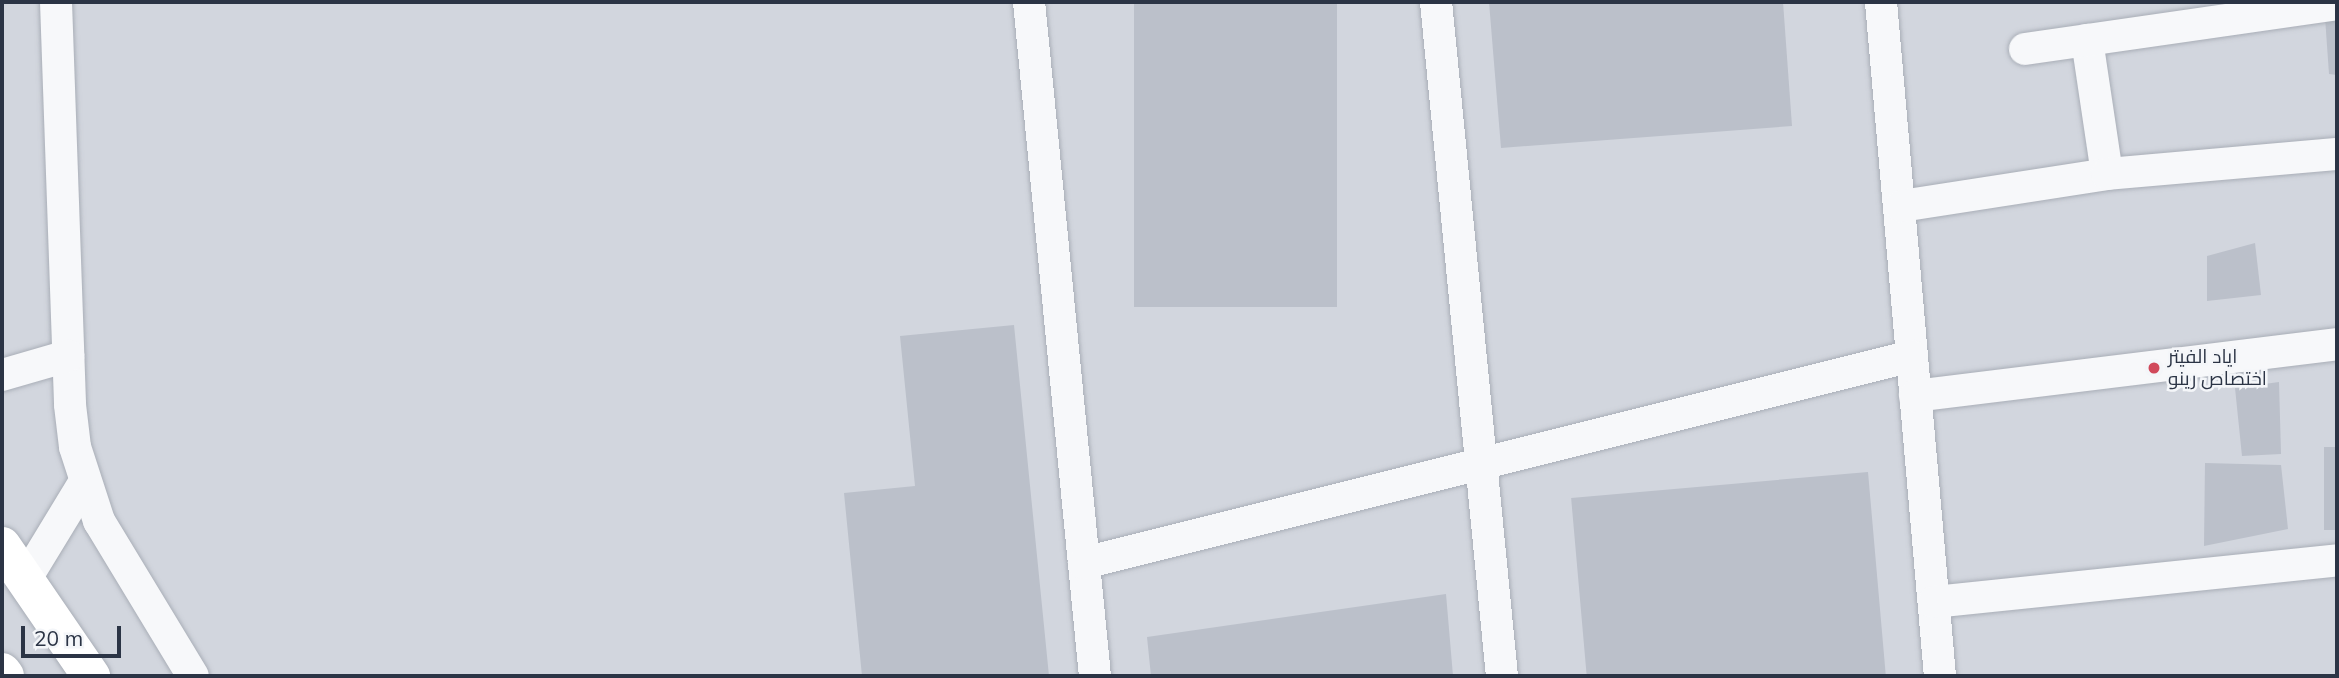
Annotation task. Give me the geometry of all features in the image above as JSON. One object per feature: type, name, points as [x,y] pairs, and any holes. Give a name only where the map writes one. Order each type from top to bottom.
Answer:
[{"type":"street","points":[[56,2],[71,415],[84,483],[99,521],[193,676]]},
{"type":"street","points":[[1029,2],[1096,676]]},
{"type":"street","points":[[1436,2],[1502,676]]},
{"type":"street","points":[[1881,2],[1940,676]]},
{"type":"street","points":[[2025,49],[2337,4]]},
{"type":"street","points":[[2087,40],[2106,174]]},
{"type":"street","points":[[1900,206],[2106,174],[2337,154]]},
{"type":"street","points":[[1915,396],[2337,344]]},
{"type":"street","points":[[2,375],[68,356]]},
{"type":"street","points":[[1084,563],[1912,356]]},
{"type":"street","points":[[25,580],[84,483]]},
{"type":"street","points":[[2,546],[91,676]]},
{"type":"street","points":[[1934,603],[2337,560]]},
{"type":"shaded area","points":[[2,2],[2337,2],[2337,676],[2,676]]},
{"type":"building","points":[[1134,2],[1337,2],[1337,307],[1134,307]]},
{"type":"building","points":[[1489,2],[1783,2],[1792,126],[1501,148]]},
{"type":"building","points":[[2337,14],[2337,75],[2329,74],[2325,17]]},
{"type":"building","points":[[2255,243],[2261,295],[2207,301],[2207,256]]},
{"type":"building","points":[[1014,325],[1049,676],[862,676],[844,493],[915,486],[900,336]]},
{"type":"building","points":[[2279,382],[2281,454],[2242,456],[2235,388]]},
{"type":"building","points":[[2324,447],[2337,447],[2337,530],[2324,530]]},
{"type":"building","points":[[2205,463],[2281,465],[2288,529],[2204,546]]},
{"type":"building","points":[[1868,472],[1886,676],[1587,676],[1571,498]]},
{"type":"building","points":[[1446,594],[1453,676],[1151,676],[1147,637]]},
{"type":"place","name":"اياد الفيتر اختصاص رينو","points":[[2154,368]]}]
